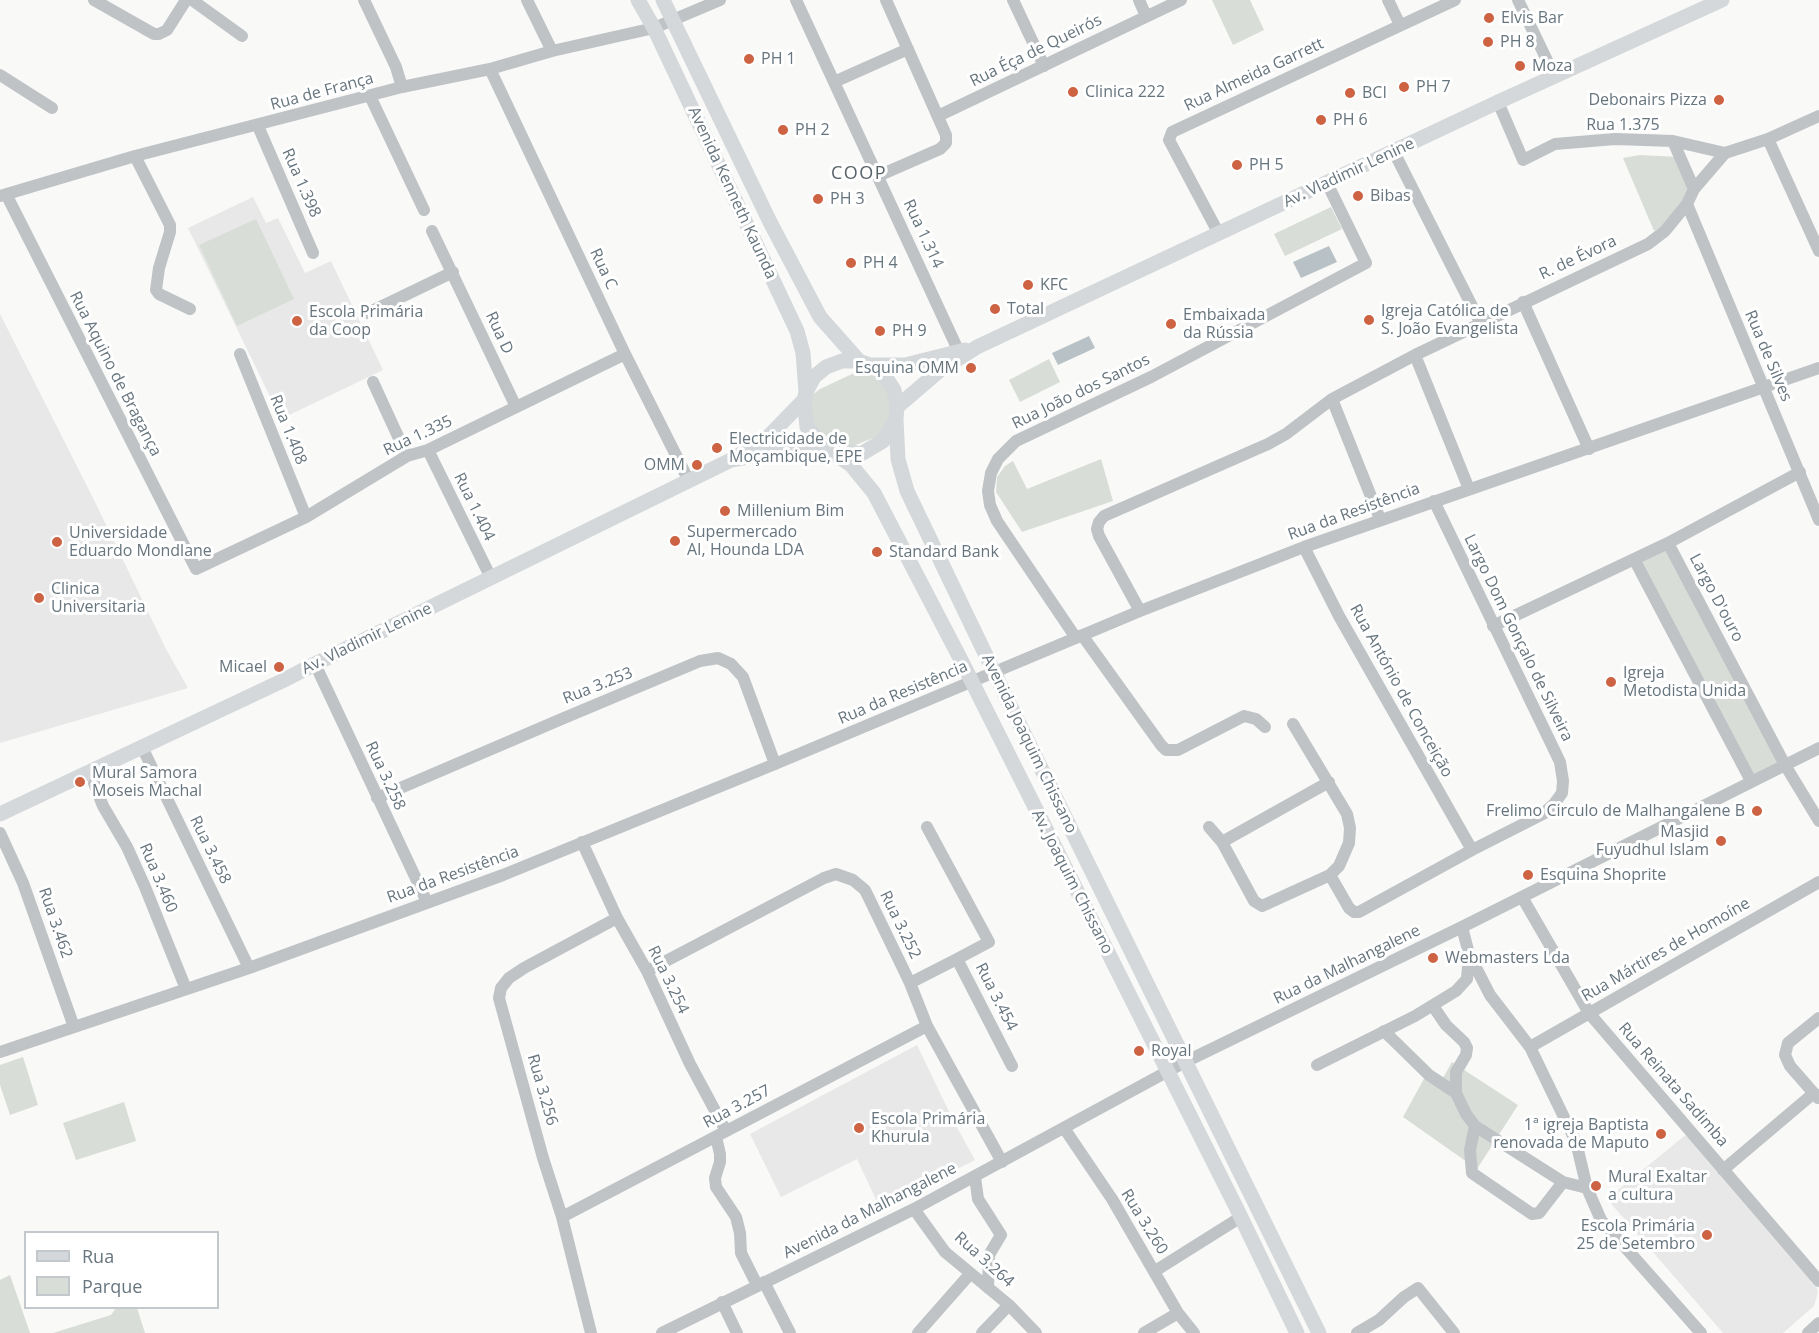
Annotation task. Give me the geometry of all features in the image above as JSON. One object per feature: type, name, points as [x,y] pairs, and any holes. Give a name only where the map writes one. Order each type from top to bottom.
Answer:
[{"type":"main road","name":"Avenida Kenneth Kaunda","points":[[638,0],[654,28],[797,331],[803,353],[805,396]]},
{"type":"main road","name":"Avenida Kenneth Kaunda","points":[[663,0],[770,222],[820,317],[865,363]]},
{"type":"main road","name":"Av. Vladimir Lenine","points":[[897,413],[939,371],[961,354],[1498,102],[1722,0]]},
{"type":"main road","name":"Av. Vladimir Lenine","points":[[865,363],[905,365],[961,354]]},
{"type":"main road","points":[[842,361],[865,363],[884,375],[894,390],[897,413],[883,441],[861,453],[826,448],[807,427],[805,396],[814,377],[826,367],[842,361]]},
{"type":"main road","name":"Av. Vladimir Lenine","points":[[0,814],[282,681],[731,460],[766,439],[805,396]]},
{"type":"main road","name":"Avenida Joaquim Chissano","points":[[897,413],[898,459],[903,483],[1185,1062]]},
{"type":"main road","name":"Av. Vladimir Lenine","points":[[731,460],[775,452],[826,448]]},
{"type":"main road","name":"Av. Joaquim Chissano","points":[[826,448],[851,465],[874,493],[972,682],[1297,1333]]},
{"type":"main road","points":[[1185,1062],[1319,1333]]},
{"type":"street","points":[[94,0],[154,34],[167,30],[186,0]]},
{"type":"street","points":[[192,0],[242,36]]},
{"type":"street","points":[[364,0],[396,67],[402,87]]},
{"type":"street","points":[[527,0],[552,51]]},
{"type":"street","name":"Rua de França","points":[[3,195],[135,156],[402,87],[490,69],[552,51],[654,28],[720,0]]},
{"type":"street","name":"Rua 1.314","points":[[796,0],[961,354]]},
{"type":"street","points":[[878,176],[940,149],[946,143],[946,135],[886,0]]},
{"type":"street","points":[[1013,0],[1044,66]]},
{"type":"street","points":[[1139,0],[1146,16]]},
{"type":"street","name":"Rua Éça de Queirós","points":[[938,116],[1181,0]]},
{"type":"street","points":[[1388,0],[1400,25]]},
{"type":"street","name":"Rua Almeida Garrett","points":[[1219,234],[1169,140],[1172,132],[1455,0]]},
{"type":"street","points":[[1518,0],[1555,76]]},
{"type":"street","points":[[834,82],[908,49]]},
{"type":"street","name":"Rua C","points":[[490,69],[625,354],[695,477]]},
{"type":"street","points":[[0,75],[52,108]]},
{"type":"street","points":[[370,96],[424,210]]},
{"type":"street","name":"Rua 1.375","points":[[1498,102],[1523,160],[1555,144],[1615,139],[1673,141],[1725,153]]},
{"type":"street","points":[[1725,153],[1768,139],[1819,116]]},
{"type":"street","name":"Rua 1.398","points":[[258,126],[314,253]]},
{"type":"street","points":[[1768,139],[1819,251]]},
{"type":"street","points":[[1673,141],[1694,189]]},
{"type":"street","points":[[1394,152],[1480,322]]},
{"type":"street","name":"R. de Évora","points":[[1140,611],[1099,536],[1098,522],[1110,513],[1268,444],[1286,434],[1332,399],[1415,355],[1480,322],[1648,244],[1665,231],[1687,204],[1694,189],[1725,153]]},
{"type":"street","points":[[135,156],[170,225],[156,290],[159,294],[190,309]]},
{"type":"street","name":"Rua João dos Santos","points":[[1265,727],[1256,719],[1244,716],[1179,750],[1166,750],[1079,637],[997,521],[990,505],[988,490],[991,473],[998,459],[1016,441],[1151,377],[1366,263],[1327,183]]},
{"type":"street","name":"Rua Aquino de Bragança","points":[[3,195],[196,569]]},
{"type":"street","name":"Rua de Silves","points":[[1687,204],[1819,520]]},
{"type":"street","name":"Rua D","points":[[432,231],[516,407]]},
{"type":"street","points":[[368,313],[453,272]]},
{"type":"street","points":[[1523,302],[1589,449]]},
{"type":"street","name":"Rua 1.408","points":[[240,354],[306,517]]},
{"type":"street","name":"Rua 1.335","points":[[196,569],[306,517],[407,456],[428,450],[625,354]]},
{"type":"street","points":[[1415,355],[1469,489]]},
{"type":"street","name":"Rua da Resistência","points":[[0,1052],[249,968],[503,875],[1140,611],[1304,547],[1819,368]]},
{"type":"street","points":[[373,382],[407,456]]},
{"type":"street","points":[[1332,399],[1380,519]]},
{"type":"street","name":"Rua 1.404","points":[[428,450],[491,578]]},
{"type":"street","points":[[1493,626],[1668,543],[1800,472]]},
{"type":"street","name":"Largo Dom Gonçalo de Silveira","points":[[1434,501],[1560,762],[1563,781],[1562,793],[1543,814],[1472,850]]},
{"type":"street","name":"Largo D'ouro","points":[[1668,543],[1785,765],[1819,821]]},
{"type":"street","name":"Rua António de Conceição","points":[[1304,547],[1339,616],[1472,850]]},
{"type":"street","points":[[1634,559],[1751,781]]},
{"type":"street","name":"Rua 3.253","points":[[377,798],[585,709],[700,662],[718,658],[731,664],[742,677],[775,764]]},
{"type":"street","name":"Rua 3.258","points":[[315,664],[427,902]]},
{"type":"street","points":[[1209,827],[1222,842],[1254,901],[1262,906],[1330,874],[1339,866],[1349,843],[1350,828],[1347,814],[1293,724]]},
{"type":"street","name":"Rua 3.458","points":[[142,747],[249,968]]},
{"type":"street","name":"Rua da Malhangalene","points":[[1185,1062],[1462,927],[1819,748]]},
{"type":"street","points":[[1222,842],[1329,782]]},
{"type":"street","name":"Rua 3.460","points":[[93,783],[127,847],[186,989]]},
{"type":"street","points":[[927,827],[989,942],[957,959]]},
{"type":"street","name":"Rua 3.462","points":[[0,833],[23,883],[74,1027]]},
{"type":"street","name":"Rua 3.254","points":[[582,842],[617,918],[647,971],[721,1134]]},
{"type":"street","points":[[1330,874],[1349,908],[1354,912],[1359,912],[1472,850]]},
{"type":"street","name":"Rua 3.252","points":[[647,971],[824,878],[836,874],[853,880],[865,890],[910,983],[927,1026],[1002,1162]]},
{"type":"street","name":"Rua Mártires de Homoíne","points":[[1530,1047],[1819,882]]},
{"type":"street","name":"Rua Reinata Sadimba","points":[[1525,895],[1589,1013],[1819,1281]]},
{"type":"street","name":"Rua 3.256","points":[[591,1333],[562,1217],[543,1158],[499,998],[501,988],[509,978],[617,918]]},
{"type":"street","points":[[1462,927],[1469,954],[1490,995],[1530,1047],[1576,1142],[1587,1188],[1601,1220],[1701,1333]]},
{"type":"street","points":[[1317,1065],[1433,1006],[1456,991],[1467,979],[1469,954]]},
{"type":"street","name":"Rua 3.454","points":[[910,983],[957,959],[1012,1066]]},
{"type":"street","points":[[1433,1006],[1467,1048],[1466,1055],[1456,1072],[1456,1093],[1466,1114],[1475,1126],[1563,1182],[1587,1188]]},
{"type":"street","points":[[1724,1170],[1816,1096],[1790,1066],[1785,1055],[1788,1043],[1819,1018]]},
{"type":"street","name":"Rua 3.257","points":[[562,1217],[927,1026]]},
{"type":"street","points":[[1384,1031],[1429,1075],[1456,1093]]},
{"type":"street","name":"Avenida da Malhangalene","points":[[662,1333],[914,1209],[1185,1062]]},
{"type":"street","points":[[1475,1126],[1470,1150],[1472,1173],[1532,1214],[1539,1213],[1563,1182]]},
{"type":"street","name":"Rua 3.260","points":[[1064,1128],[1112,1200],[1178,1313],[1194,1333]]},
{"type":"street","points":[[721,1134],[720,1162],[714,1178],[716,1187],[736,1217],[741,1253],[790,1333]]},
{"type":"street","points":[[975,1177],[978,1199],[983,1209],[991,1216],[1001,1235],[989,1255],[988,1288]]},
{"type":"street","name":"Rua 3.264","points":[[914,1209],[945,1252],[1009,1305],[1036,1333]]},
{"type":"street","points":[[1155,1271],[1241,1217]]},
{"type":"street","points":[[918,1333],[970,1274]]},
{"type":"street","points":[[1357,1333],[1379,1320],[1418,1288],[1454,1333]]},
{"type":"street","points":[[722,1302],[737,1333]]},
{"type":"street","points":[[982,1333],[1009,1305]]},
{"type":"street","points":[[1144,1333],[1178,1313]]},
{"type":"street","points":[[1808,1333],[1819,1323]]},
{"type":"shaded area","name":"Escola Primária da Coop","points":[[253,197],[266,223],[278,218],[305,273],[331,261],[383,370],[281,419],[188,228]]},
{"type":"shaded area","points":[[1329,246],[1337,262],[1301,278],[1293,262]]},
{"type":"shaded area","name":"Universidade Eduardo Mondlane","points":[[0,314],[166,649],[188,688],[0,743]]},
{"type":"shaded area","points":[[1089,336],[1095,348],[1058,365],[1052,353]]},
{"type":"shaded area","name":"Escola Primária Khurula","points":[[917,1045],[975,1160],[880,1208],[857,1159],[781,1197],[750,1134]]},
{"type":"shaded area","name":"Escola Primária 25 de Setembro","points":[[1688,1133],[1815,1283],[1818,1292],[1814,1306],[1783,1333],[1723,1333],[1607,1199]]},
{"type":"green space","points":[[1212,0],[1250,0],[1264,30],[1233,45]]},
{"type":"green space","points":[[1640,155],[1678,157],[1690,188],[1681,205],[1663,226],[1654,231],[1623,158]]},
{"type":"green space","points":[[1331,207],[1342,229],[1285,256],[1274,234]]},
{"type":"green space","points":[[256,219],[294,299],[237,326],[199,245]]},
{"type":"green space","points":[[1049,359],[1060,382],[1020,402],[1009,380]]},
{"type":"green space","points":[[864,370],[901,395],[883,434],[837,450],[807,429],[812,395],[820,389]]},
{"type":"green space","points":[[1101,459],[1113,501],[1022,532],[996,492],[997,477],[1005,466],[1013,461],[1027,489]]},
{"type":"green space","points":[[1668,543],[1785,765],[1751,781],[1634,559]]},
{"type":"green space","points":[[23,1057],[38,1105],[10,1115],[0,1085],[0,1065]]},
{"type":"green space","points":[[1452,1062],[1518,1105],[1477,1169],[1403,1117],[1426,1075],[1440,1083]]},
{"type":"green space","points":[[124,1102],[136,1141],[76,1160],[63,1123]]},
{"type":"green space","points":[[10,1275],[30,1333],[0,1333],[0,1280]]},
{"type":"green space","points":[[115,1309],[137,1309],[145,1333],[53,1333],[111,1315]]},
{"type":"place","name":"Elvis Bar","points":[[1489,18]]},
{"type":"place","name":"PH 8","points":[[1488,42]]},
{"type":"place","name":"PH 1","points":[[749,59]]},
{"type":"place","name":"Moza","points":[[1520,66]]},
{"type":"place","name":"PH 7","points":[[1404,87]]},
{"type":"place","name":"Clinica 222","points":[[1073,92]]},
{"type":"place","name":"BCI","points":[[1350,93]]},
{"type":"place","name":"Debonairs Pizza","points":[[1719,100]]},
{"type":"place","name":"PH 6","points":[[1321,120]]},
{"type":"place","name":"PH 2","points":[[783,130]]},
{"type":"place","name":"PH 5","points":[[1237,165]]},
{"type":"place","name":"Bibas","points":[[1358,196]]},
{"type":"place","name":"PH 3","points":[[818,199]]},
{"type":"place","name":"PH 4","points":[[851,263]]},
{"type":"place","name":"KFC","points":[[1028,285]]},
{"type":"place","name":"Total","points":[[995,309]]},
{"type":"place","name":"Igreja Católica de S. João Evangelista","points":[[1369,320]]},
{"type":"place","name":"Escola Primária da Coop","points":[[297,321]]},
{"type":"place","name":"Embaixada da Rússia","points":[[1171,324]]},
{"type":"place","name":"PH 9","points":[[880,331]]},
{"type":"place","name":"Esquina OMM","points":[[971,368]]},
{"type":"place","name":"Electricidade de Moçambique, EPE","points":[[717,448]]},
{"type":"place","name":"OMM","points":[[697,465]]},
{"type":"place","name":"Millenium Bim","points":[[725,511]]},
{"type":"place","name":"Supermercado AI, Hounda LDA","points":[[675,541]]},
{"type":"place","name":"Universidade Eduardo Mondlane","points":[[57,542]]},
{"type":"place","name":"Standard Bank","points":[[877,552]]},
{"type":"place","name":"Clinica Universitaria","points":[[39,598]]},
{"type":"place","name":"Micael","points":[[279,667]]},
{"type":"place","name":"Igreja Metodista Unida","points":[[1611,682]]},
{"type":"place","name":"Mural Samora Moseis Machal","points":[[80,782]]},
{"type":"place","name":"Frelimo Circulo de Malhangalene B","points":[[1757,811]]},
{"type":"place","name":"Masjid Fuyudhul Islam","points":[[1721,841]]},
{"type":"place","name":"Esquina Shoprite","points":[[1528,875]]},
{"type":"place","name":"Webmasters Lda","points":[[1433,958]]},
{"type":"place","name":"Royal","points":[[1139,1051]]},
{"type":"place","name":"Escola Primária Khurula","points":[[859,1128]]},
{"type":"place","name":"1ª igreja Baptista renovada de Maputo","points":[[1661,1134]]},
{"type":"place","name":"Mural Exaltar a cultura","points":[[1596,1186]]},
{"type":"place","name":"Escola Primária 25 de Setembro","points":[[1707,1235]]},
{"type":"district","name":"COOP","points":[[859,174]]}]
